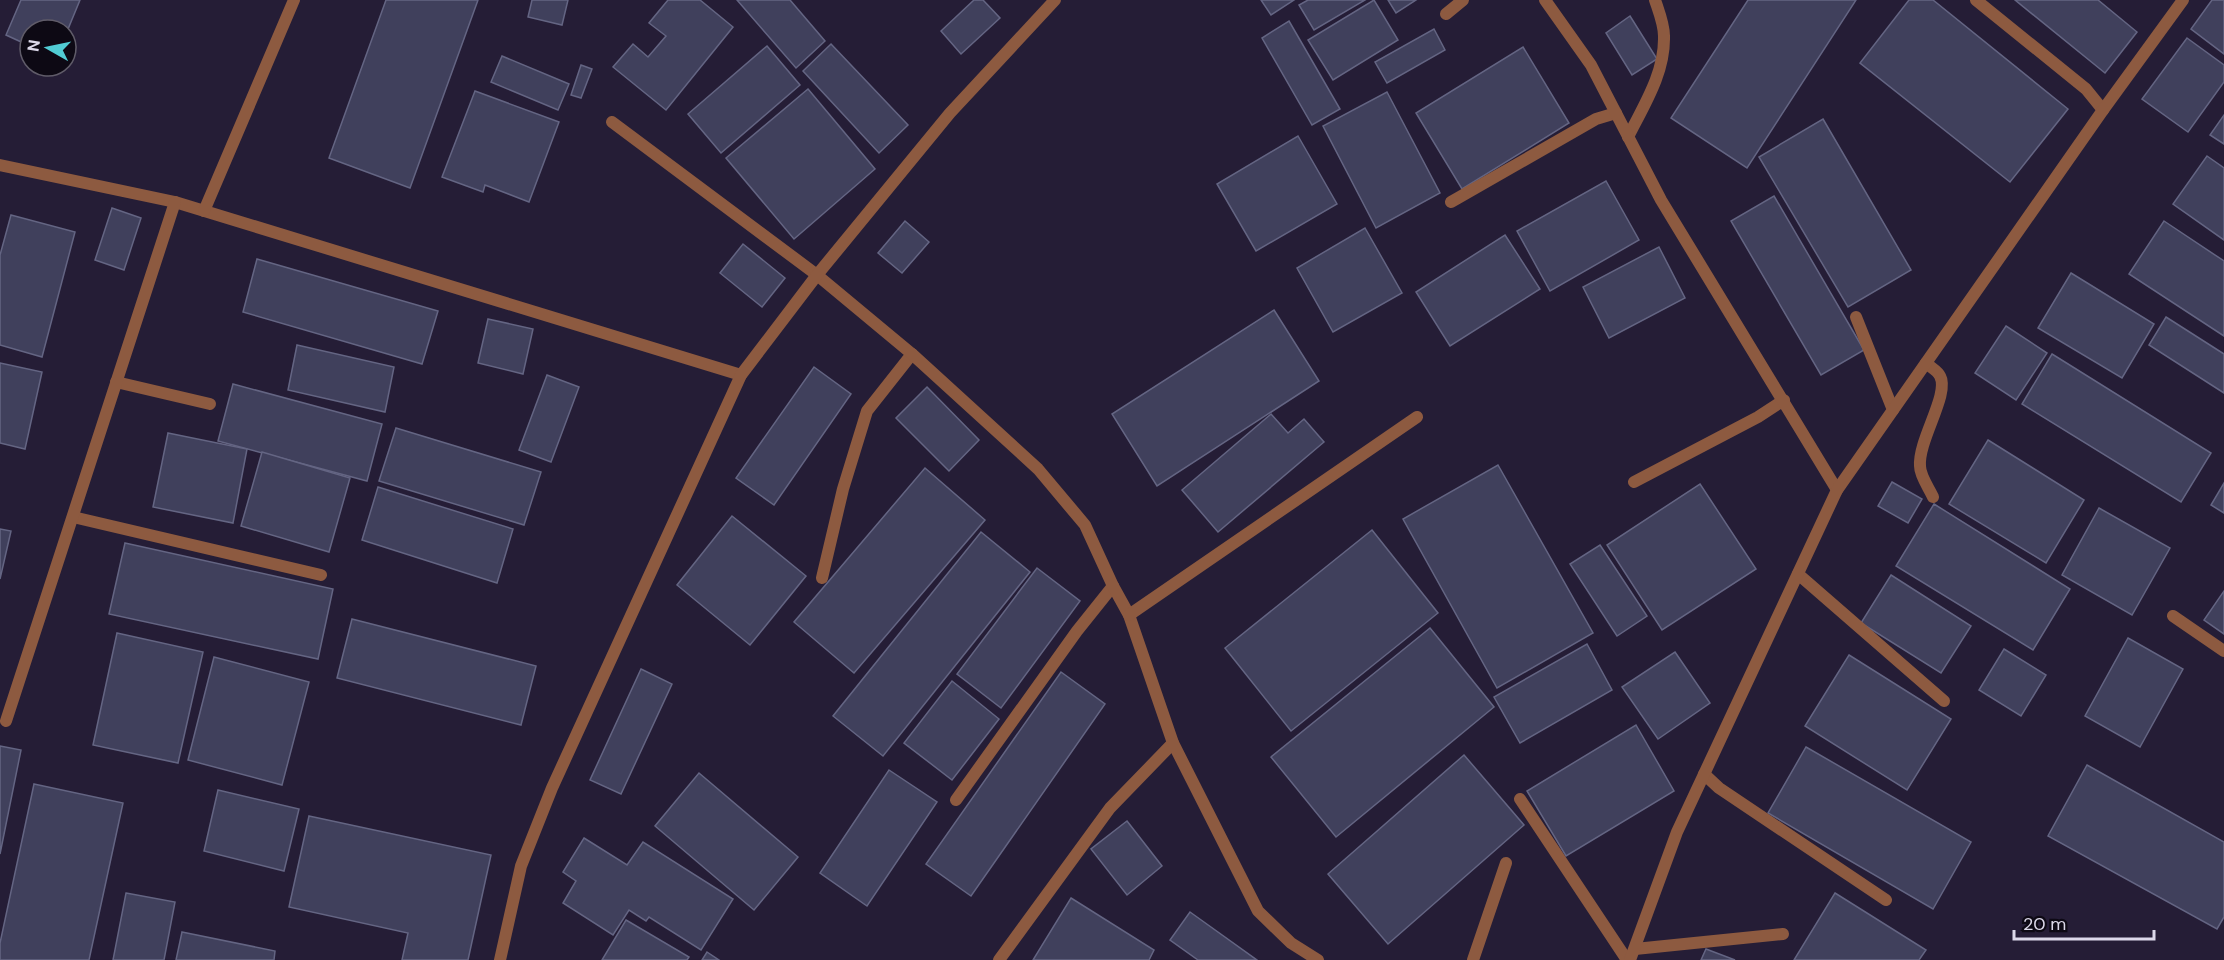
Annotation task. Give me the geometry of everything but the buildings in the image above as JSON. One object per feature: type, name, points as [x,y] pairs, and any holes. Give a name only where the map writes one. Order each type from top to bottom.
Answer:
[{"type":"street","points":[[204,211],[294,0]]},
{"type":"street","points":[[500,960],[521,866],[552,788],[741,375],[817,275],[951,113],[1055,0]]},
{"type":"street","points":[[1446,14],[1463,0]]},
{"type":"street","points":[[1545,0],[1591,64],[1661,200],[1837,490]]},
{"type":"street","points":[[1628,137],[1655,83],[1663,58],[1664,35],[1656,0]]},
{"type":"street","points":[[1976,0],[2086,89],[2103,110]]},
{"type":"street","points":[[1631,956],[1677,832],[1837,490],[2103,110],[2183,0]]},
{"type":"street","points":[[1451,202],[1596,119],[1616,113]]},
{"type":"street","points":[[612,122],[817,275],[912,354],[1038,469],[1085,525],[1129,615],[1173,743],[1258,911],[1291,943],[1318,960]]},
{"type":"street","points":[[0,165],[175,202],[741,375]]},
{"type":"street","points":[[6,721],[175,202]]},
{"type":"street","points":[[1856,317],[1893,410]]},
{"type":"street","points":[[822,578],[843,489],[867,411],[912,354]]},
{"type":"street","points":[[1926,363],[1940,375],[1943,385],[1938,406],[1924,438],[1920,455],[1920,469],[1933,496]]},
{"type":"street","points":[[116,382],[210,404]]},
{"type":"street","points":[[1634,482],[1758,417],[1784,400]]},
{"type":"street","points":[[1129,615],[1417,417]]},
{"type":"street","points":[[73,517],[321,575]]},
{"type":"street","points":[[1798,574],[1944,701]]},
{"type":"street","points":[[956,800],[1077,631],[1113,586]]},
{"type":"street","points":[[2174,616],[2224,651]]},
{"type":"street","points":[[999,960],[1110,808],[1173,743]]},
{"type":"street","points":[[1704,774],[1719,788],[1886,900]]},
{"type":"street","points":[[1520,799],[1631,956]]},
{"type":"street","points":[[1473,960],[1506,863]]},
{"type":"street","points":[[1631,956],[1783,934]]}]
